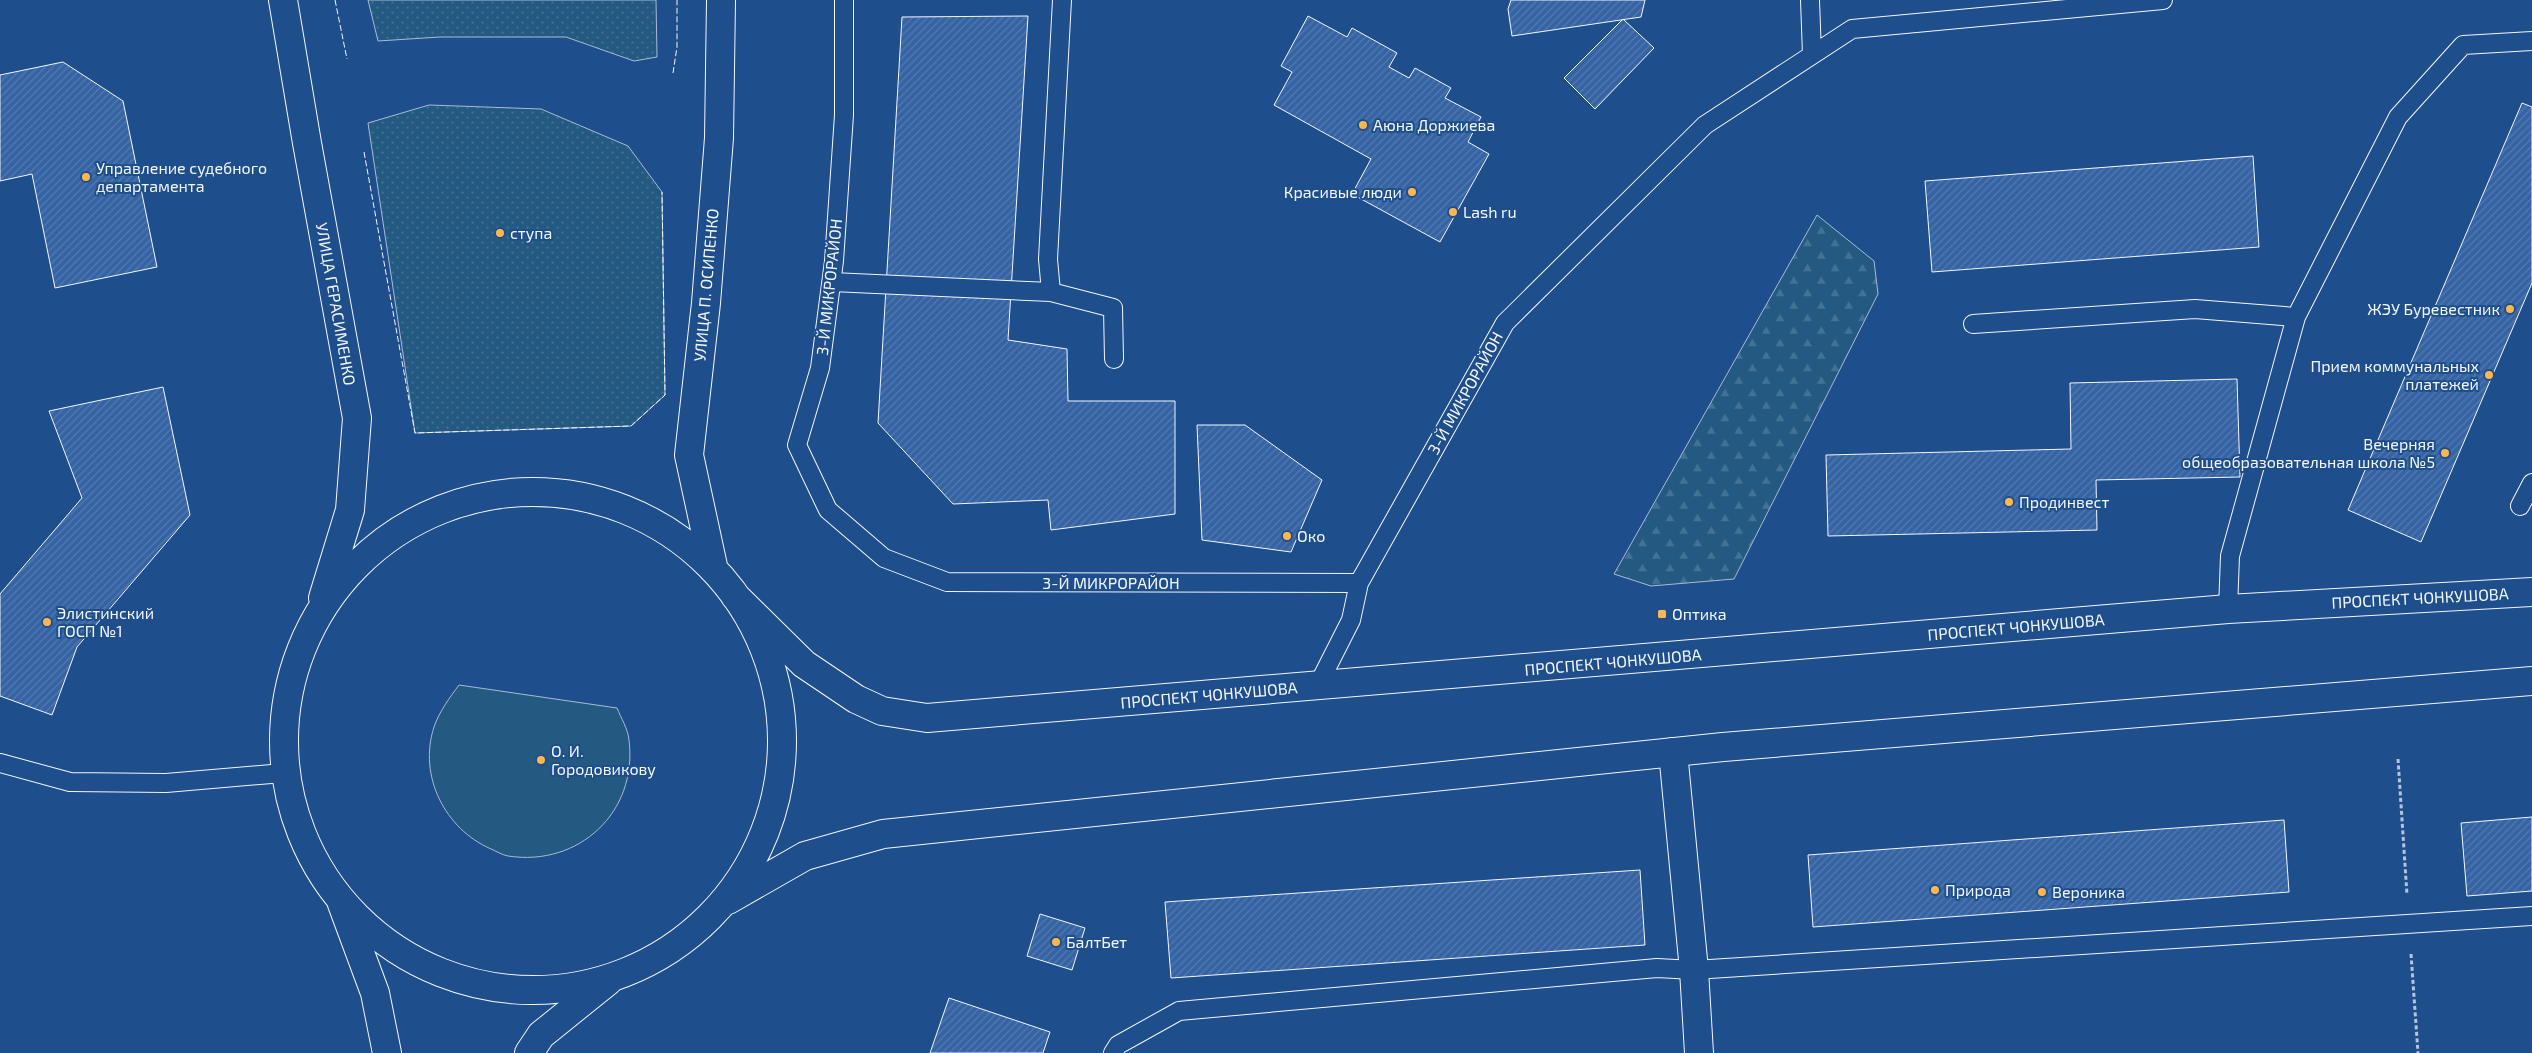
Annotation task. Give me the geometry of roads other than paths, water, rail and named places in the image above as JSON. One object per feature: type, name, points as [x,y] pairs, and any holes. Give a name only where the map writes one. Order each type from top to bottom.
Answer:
[{"type":"main road","name":"УЛИЦА ГЕРАСИМЕНКО","points":[[283,0],[357,418],[350,510],[320,606],[287,686],[283,773],[303,842],[342,904]]},
{"type":"main road","name":"УЛИЦА П. ОСИПЕНКО","points":[[713,566],[689,456],[706,302],[719,138],[721,0]]},
{"type":"main road","points":[[320,606],[379,542],[443,507],[514,491],[587,496],[655,522],[713,566],[735,596],[756,625],[780,694],[783,767],[765,837],[728,900]]},
{"type":"main road","name":"ПРОСПЕКТ ЧОНКУШОВА","points":[[735,596],[804,664],[856,699],[882,711],[928,718],[1317,687],[2228,609],[2532,592]]},
{"type":"main road","points":[[529,1053],[540,1035],[608,980],[673,948],[728,900],[805,856],[883,834],[1673,752],[2532,681]]},
{"type":"main road","points":[[1673,752],[1694,970],[1699,1053]]},
{"type":"main road","points":[[342,904],[397,952],[463,982],[536,992],[608,980]]},
{"type":"main road","points":[[342,904],[375,993],[387,1053]]},
{"type":"lane","name":"3-Й МИКРОРАЙОН","points":[[844,0],[844,115],[832,282],[820,368],[797,445],[828,510],[884,558],[947,582],[1359,583],[1505,322],[1706,126],[1852,29],[2163,0]]},
{"type":"lane","points":[[1051,292],[1048,259],[1062,0]]},
{"type":"lane","points":[[1810,0],[1812,55]]},
{"type":"lane","points":[[2228,609],[2230,556],[2296,316],[2398,117],[2463,45],[2532,41]]},
{"type":"lane","points":[[832,282],[1051,292],[1113,308],[1114,359]]},
{"type":"lane","points":[[1973,324],[2195,308],[2296,316]]},
{"type":"lane","points":[[2520,506],[2532,482]]},
{"type":"lane","points":[[1317,687],[1351,620],[1359,583]]},
{"type":"lane","points":[[0,763],[70,782],[166,784],[283,773]]},
{"type":"lane","points":[[1113,1053],[1118,1045],[1179,1011],[1657,968],[1694,970],[2532,916]]},
{"type":"place","name":"Аюна Доржиева","points":[[1363,125]]},
{"type":"place","name":"Управление судебного департамента","points":[[86,177]]},
{"type":"place","name":"Красивые люди","points":[[1412,192]]},
{"type":"place","name":"Lash ru","points":[[1453,212]]},
{"type":"place","name":"ступа","points":[[500,233]]},
{"type":"place","name":"ЖЭУ Буревестник","points":[[2510,309]]},
{"type":"place","name":"Прием коммунальных платежей","points":[[2489,375]]},
{"type":"place","name":"Вечерняя общеобразовательная школа №5","points":[[2445,453]]},
{"type":"place","name":"Продинвест","points":[[2009,502]]},
{"type":"place","name":"Око","points":[[1287,536]]},
{"type":"place","name":"Оптика","points":[[1662,614]]},
{"type":"place","name":"Элистинский ГОСП №1","points":[[47,622]]},
{"type":"place","name":"О. И. Городовикову","points":[[541,760]]},
{"type":"place","name":"Природа","points":[[1935,890]]},
{"type":"place","name":"Вероника","points":[[2042,892]]},
{"type":"place","name":"БалтБет","points":[[1056,942]]}]
